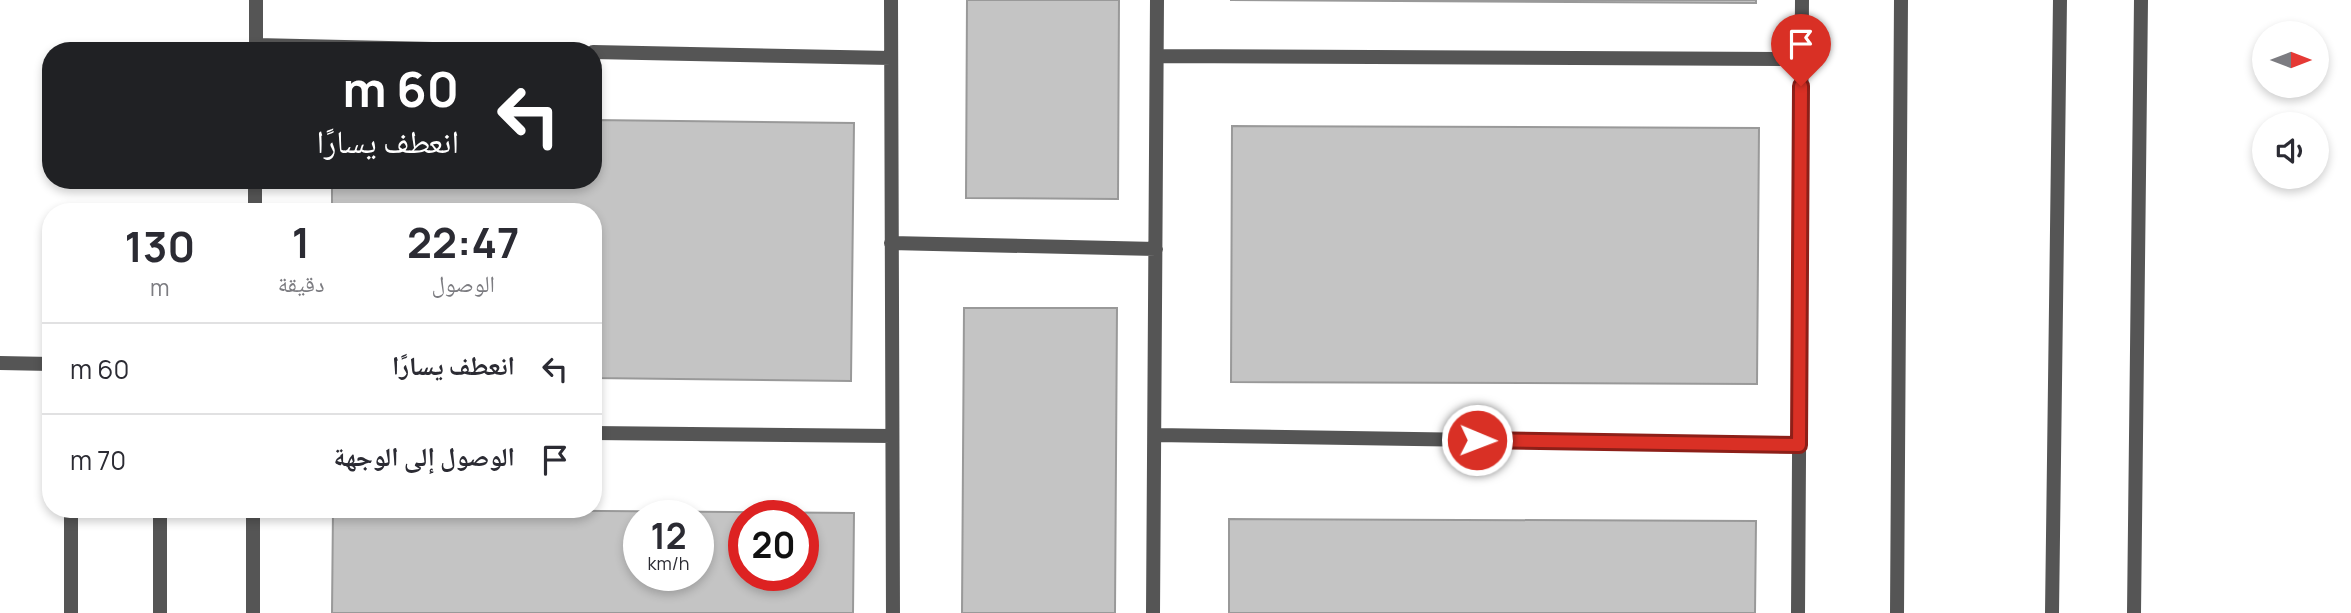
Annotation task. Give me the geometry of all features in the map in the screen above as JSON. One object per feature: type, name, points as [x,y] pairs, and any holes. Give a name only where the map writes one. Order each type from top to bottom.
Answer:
[{"type":"street","points":[[256,0],[256,42]]},
{"type":"street","points":[[891,0],[892,613]]},
{"type":"street","points":[[1153,613],[1157,0]]},
{"type":"street","points":[[1798,613],[1801,0]]},
{"type":"street","points":[[1897,613],[1901,0]]},
{"type":"street","points":[[2052,613],[2060,0]]},
{"type":"street","points":[[2134,613],[2141,0]]},
{"type":"street","points":[[602,52],[891,58]]},
{"type":"street","points":[[1157,56],[1801,58]]},
{"type":"street","points":[[891,243],[1156,249]]},
{"type":"street","points":[[0,363],[42,364]]},
{"type":"street","points":[[602,433],[892,436]]},
{"type":"street","points":[[1155,435],[1799,445]]},
{"type":"street","points":[[71,518],[71,613]]},
{"type":"street","points":[[160,518],[160,613]]},
{"type":"street","points":[[253,518],[253,613]]},
{"type":"building","points":[[967,0],[1119,0],[1118,199],[966,198]]},
{"type":"building","points":[[1230,0],[1756,0],[1756,3]]},
{"type":"building","points":[[602,120],[854,123],[851,381],[602,378],[602,203],[332,203],[332,189],[602,189]]},
{"type":"building","points":[[1232,126],[1759,128],[1757,384],[1231,382]]},
{"type":"building","points":[[964,308],[1117,308],[1115,613],[962,613]]},
{"type":"building","points":[[602,511],[623,511],[623,591],[714,591],[714,512],[728,512],[728,591],[819,591],[819,513],[854,513],[853,613],[332,613],[333,518],[602,518]]},
{"type":"building","points":[[1229,519],[1756,521],[1755,613],[1229,613]]},
{"type":"route","points":[[1477,440],[1799,445],[1801,86]]}]
